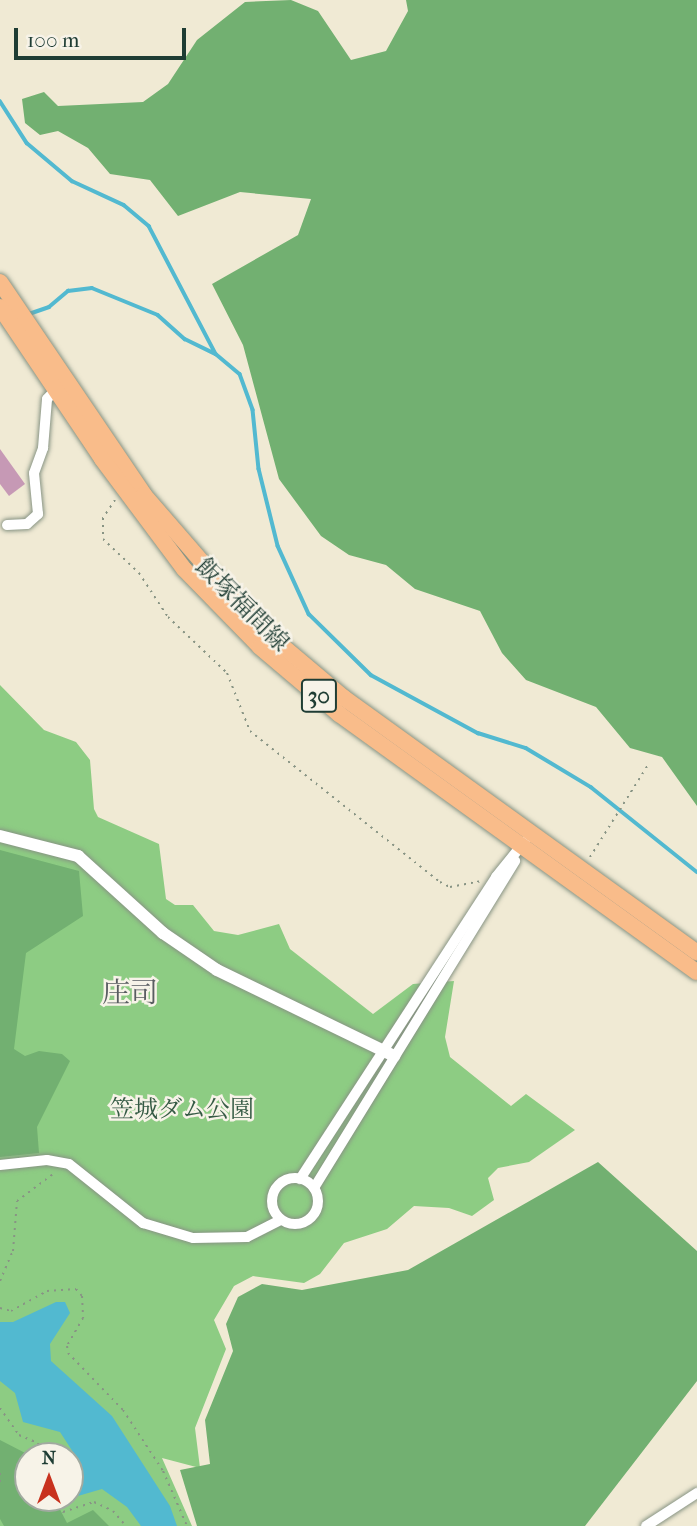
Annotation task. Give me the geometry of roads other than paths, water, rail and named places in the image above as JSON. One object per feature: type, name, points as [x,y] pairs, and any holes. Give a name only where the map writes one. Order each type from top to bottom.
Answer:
[{"type":"main road","name":"飯塚福間線","points":[[0,282],[5,306],[60,386],[123,488],[184,569],[260,647],[339,713],[526,840],[582,870],[697,953]]},
{"type":"main road","name":"飯塚福間線","points":[[60,386],[165,523],[254,622],[344,698],[697,972]]},
{"type":"street","points":[[7,525],[27,524],[38,514],[34,473],[43,449],[47,400],[60,386]]},
{"type":"street","points":[[0,836],[78,856],[163,933],[217,970],[389,1054]]},
{"type":"street","points":[[314,1188],[389,1054],[496,877],[526,840]]},
{"type":"street","points":[[300,1179],[504,885],[526,840]]},
{"type":"street","points":[[0,1165],[47,1160],[69,1164],[143,1223],[193,1238],[247,1237],[280,1220]]},
{"type":"street","points":[[300,1179],[314,1188],[319,1202],[314,1216],[294,1225],[280,1220],[273,1209],[275,1190],[284,1181],[300,1179]]},
{"type":"street","points":[[646,1526],[697,1493]]},
{"type":"water","points":[[56,1302],[65,1302],[70,1313],[50,1344],[51,1361],[112,1416],[170,1506],[177,1526],[141,1526],[127,1507],[102,1489],[84,1494],[84,1442],[66,1442],[60,1432],[23,1422],[15,1393],[0,1381],[0,1322],[13,1322]]},
{"type":"waterway","points":[[0,101],[27,143],[72,181],[124,205],[149,226],[216,354]]},
{"type":"waterway","points":[[29,314],[49,307],[68,291],[92,288],[158,315],[185,339],[216,354],[240,374],[253,410],[259,469],[278,546],[309,614],[371,675],[478,733],[526,748],[591,787],[697,872]]},
{"type":"district","name":"庄司","points":[[130,993]]},
{"type":"park label","name":"笠城ダム公園","points":[[182,1110]]}]
